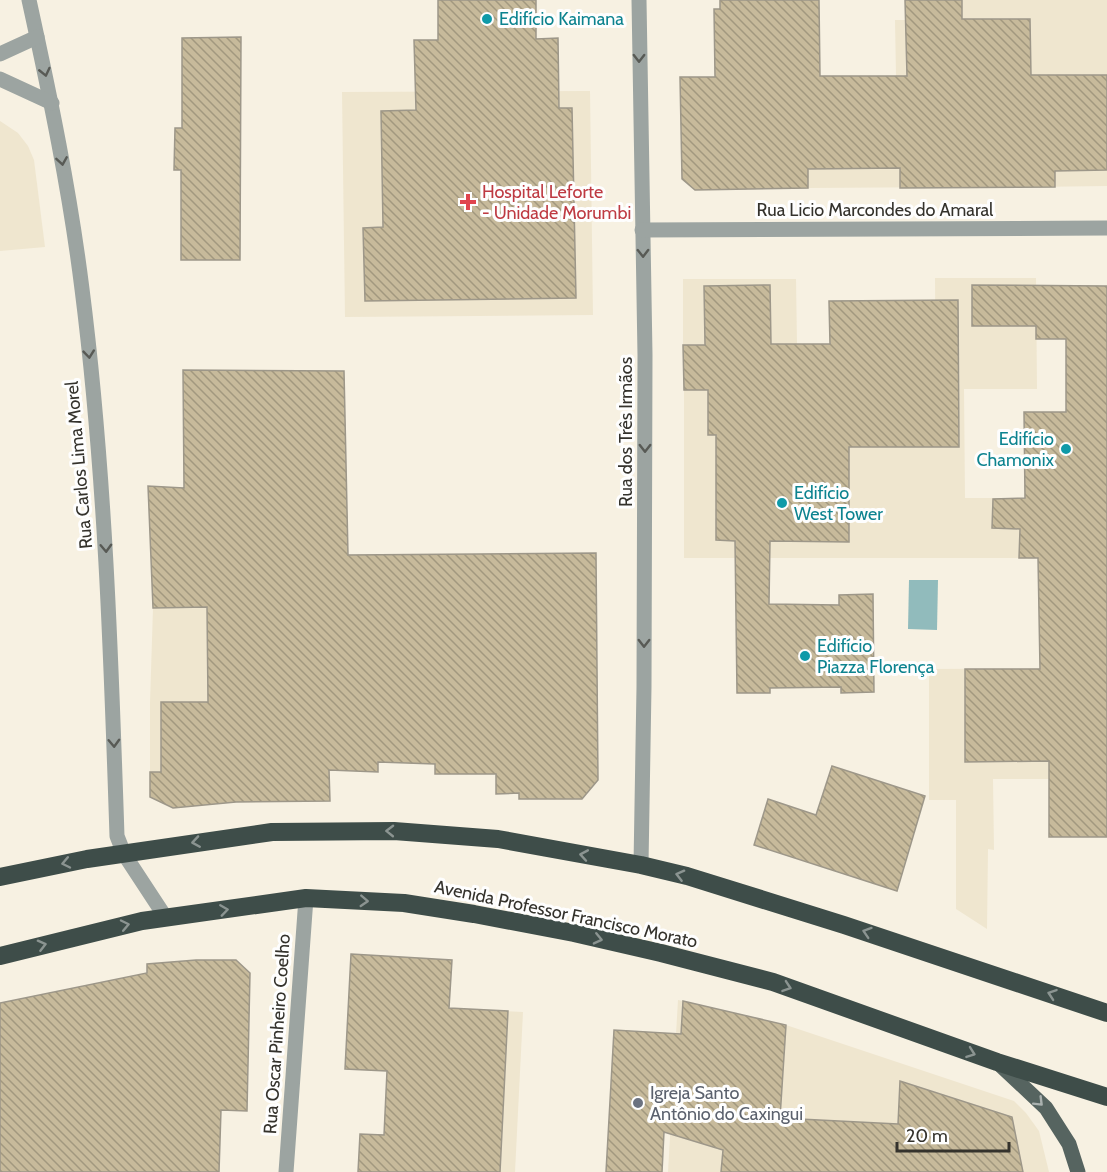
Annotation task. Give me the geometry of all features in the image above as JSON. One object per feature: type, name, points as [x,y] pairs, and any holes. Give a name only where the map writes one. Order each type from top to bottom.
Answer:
[{"type":"highway","points":[[0,877],[87,859],[272,832],[394,831],[498,839],[641,865],[687,876],[833,921],[1107,1013]]},
{"type":"highway","name":"Avenida Professor Francisco Morato","points":[[0,956],[122,925],[306,898],[404,903],[474,914],[661,953],[773,982],[997,1062],[1107,1097]]},
{"type":"main road","points":[[997,1062],[1046,1108],[1069,1144],[1078,1172]]},
{"type":"street","name":"Rua Carlos Lima Morel","points":[[29,0],[52,103],[82,289],[104,506],[117,836],[124,854],[166,918]]},
{"type":"street","name":"Rua dos Três Irmãos","points":[[639,0],[645,367],[641,865]]},
{"type":"street","points":[[0,54],[37,37]]},
{"type":"street","points":[[0,79],[52,103]]},
{"type":"street","name":"Rua Licio Marcondes do Amaral","points":[[642,230],[1107,228]]},
{"type":"street","name":"Rua Oscar Pinheiro Coelho","points":[[286,1172],[306,898]]},
{"type":"shaded area","points":[[905,0],[1107,0],[1107,75],[1031,75],[1030,19],[962,19],[960,187],[808,188],[806,76],[896,76],[895,20],[906,20]]},
{"type":"shaded area","name":"Hospital Leforte - Unidade Morumbi","points":[[590,91],[593,315],[345,317],[342,92]]},
{"type":"shaded area","points":[[0,121],[18,133],[28,146],[34,160],[45,247],[0,251]]},
{"type":"shaded area","points":[[1107,131],[1107,186],[1032,187]]},
{"type":"shaded area","points":[[935,278],[1036,278],[1037,389],[964,389],[965,498],[1107,498],[1107,558],[684,558],[684,390],[770,389],[936,423]]},
{"type":"shaded area","points":[[683,279],[796,279],[797,344],[683,345]]},
{"type":"shaded area","points":[[328,605],[330,801],[236,802],[173,808],[150,797],[153,608]]},
{"type":"shaded area","points":[[1107,668],[1049,837],[1049,779],[993,779],[994,850],[988,849],[987,929],[956,909],[956,800],[929,800],[929,669]]},
{"type":"shaded area","points":[[678,1000],[786,1025],[1014,1101],[1039,1131],[1049,1172],[668,1172]]},
{"type":"shaded area","points":[[449,1008],[523,1012],[515,1172],[440,1172]]},
{"type":"water","points":[[909,580],[938,580],[937,630],[908,629]]},
{"type":"building","name":"Hospital Leforte - Unidade Morumbi","points":[[438,0],[536,0],[536,39],[558,38],[559,108],[572,108],[576,298],[365,301],[363,228],[383,227],[381,111],[416,110],[414,40],[438,40]]},
{"type":"building","points":[[720,0],[819,0],[820,76],[907,76],[905,0],[962,0],[962,19],[1030,19],[1031,75],[1107,75],[1107,170],[1055,171],[1055,187],[900,188],[900,168],[808,169],[808,188],[695,190],[682,179],[680,77],[715,77],[714,9],[720,9]]},
{"type":"building","points":[[241,37],[240,260],[181,260],[181,170],[174,170],[175,128],[182,128],[182,38]]},
{"type":"building","points":[[770,285],[771,344],[830,344],[829,301],[958,300],[959,447],[849,447],[849,542],[770,541],[769,604],[839,605],[839,595],[873,594],[874,692],[841,693],[841,687],[770,688],[770,693],[737,693],[735,541],[716,540],[716,435],[708,435],[708,390],[684,390],[683,345],[705,345],[704,286]]},
{"type":"building","points":[[972,285],[1107,286],[1107,837],[1049,837],[1049,761],[965,762],[965,669],[1040,669],[1038,558],[1019,558],[1020,529],[992,528],[993,499],[1025,498],[1024,412],[1066,412],[1066,339],[1036,339],[1036,326],[972,326]]},
{"type":"building","points":[[183,370],[344,371],[348,555],[596,553],[598,780],[582,799],[519,799],[519,793],[496,794],[496,774],[435,774],[435,764],[378,762],[378,772],[329,770],[330,801],[236,802],[173,808],[150,797],[150,772],[161,772],[161,702],[208,702],[207,607],[153,608],[148,486],[184,488]]},
{"type":"building","points":[[832,766],[925,796],[897,891],[754,845],[768,799],[816,815]]},
{"type":"building","points":[[351,954],[452,960],[449,1008],[508,1011],[500,1172],[358,1172],[360,1134],[384,1135],[387,1071],[345,1069]]},
{"type":"building","points":[[236,960],[250,973],[247,1111],[221,1110],[219,1172],[0,1172],[0,1003],[147,973],[147,964]]},
{"type":"building","points":[[683,1001],[786,1025],[780,1118],[898,1124],[900,1081],[1012,1117],[1023,1172],[721,1172],[723,1150],[664,1132],[662,1172],[606,1172],[614,1030],[681,1034]]},
{"type":"place","name":"Edifício Kaimana","points":[[487,19]]},
{"type":"place","name":"Hospital Leforte - Unidade Morumbi","points":[[468,202]]},
{"type":"place","name":"Edifício Chamonix","points":[[1066,449]]},
{"type":"place","name":"Edifício West Tower","points":[[782,503]]},
{"type":"place","name":"Edifício Piazza Florença","points":[[805,656]]},
{"type":"place","name":"Igreja Santo Antônio do Caxingui","points":[[638,1103]]}]
